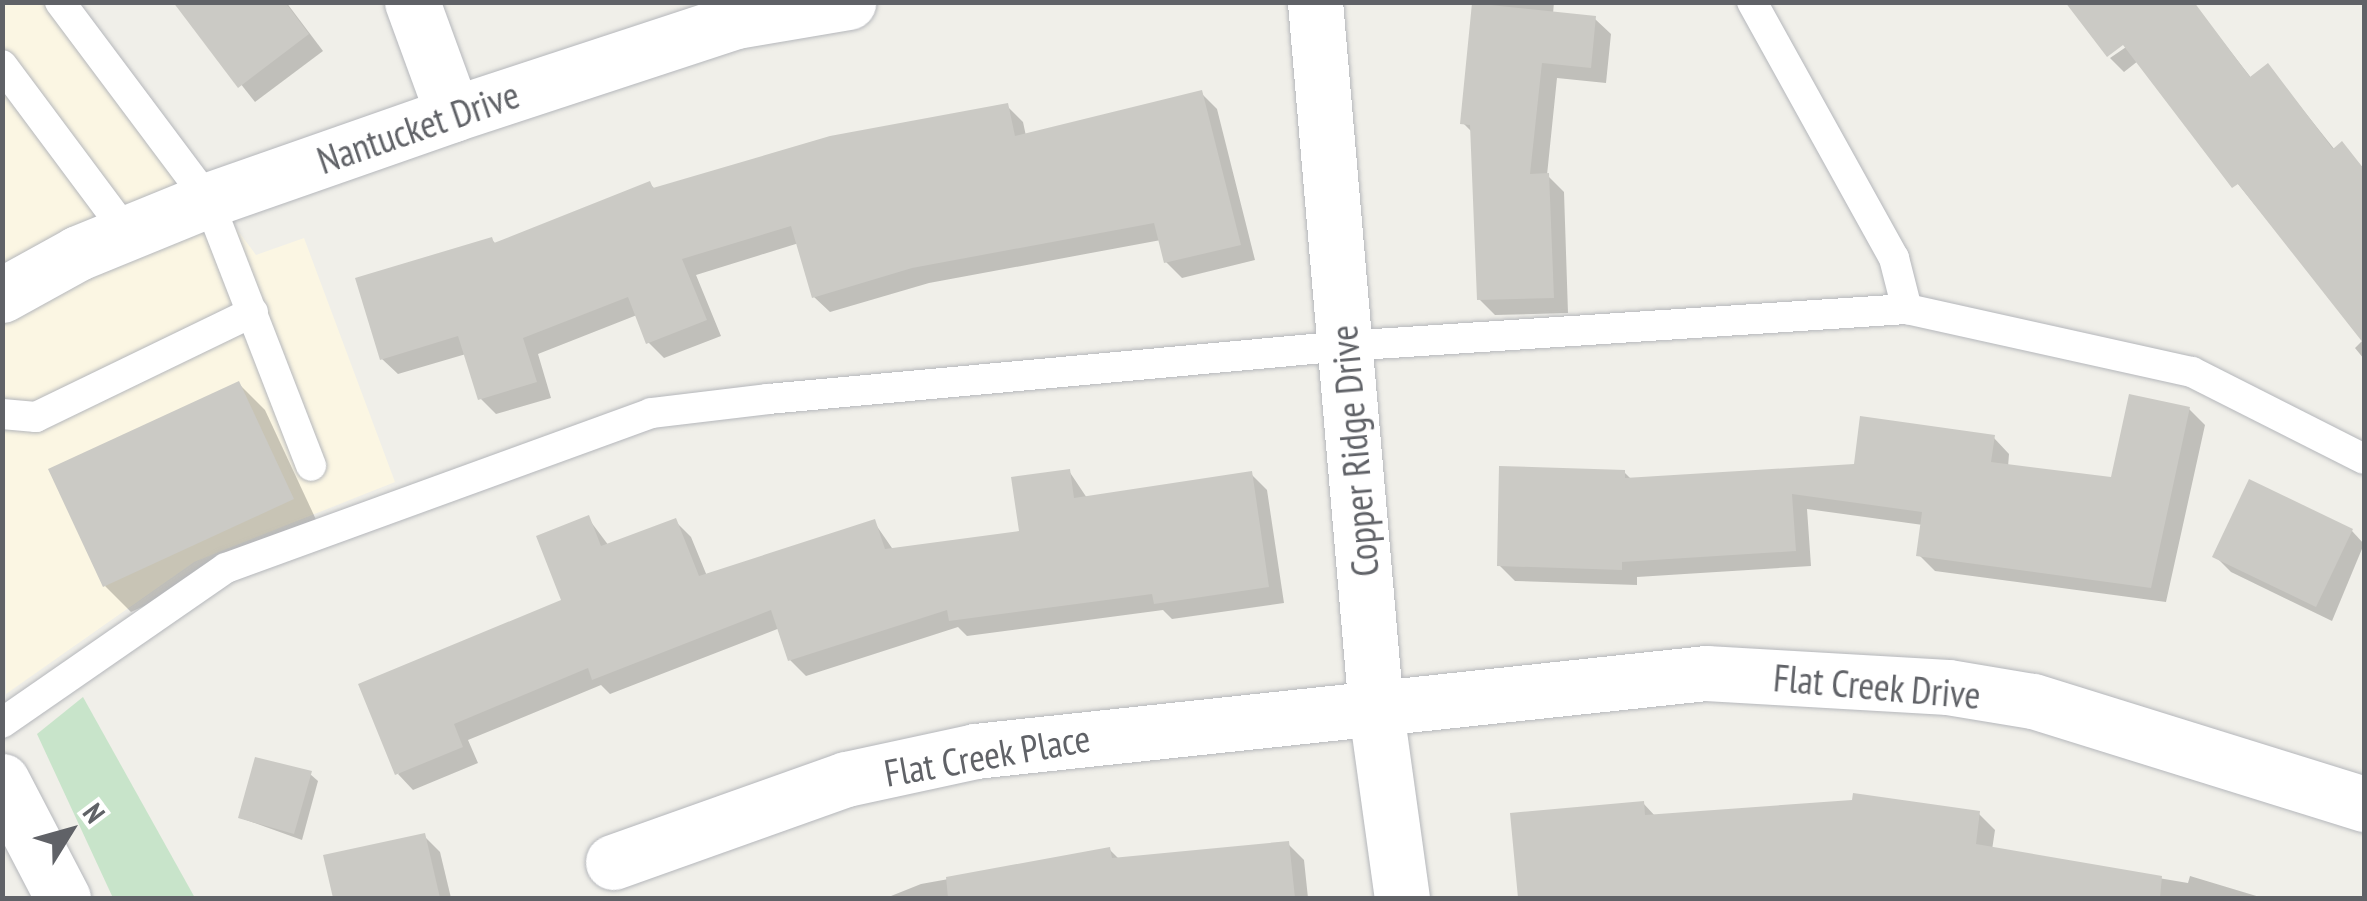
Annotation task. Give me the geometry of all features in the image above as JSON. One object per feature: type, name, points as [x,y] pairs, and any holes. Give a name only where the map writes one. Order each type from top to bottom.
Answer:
[{"type":"street","points":[[412,2],[453,114]]},
{"type":"street","name":"Nantucket Drive","points":[[2,295],[208,200],[453,114],[736,21],[848,2]]},
{"type":"street","name":"Copper Ridge Drive","points":[[1314,2],[1376,711],[1402,898]]},
{"type":"street","name":"Flat Creek Drive","points":[[1376,711],[1706,673],[1948,687],[2034,702],[2364,804]]},
{"type":"street","name":"Flat Creek Place","points":[[613,862],[696,827],[846,780],[975,752],[1175,726],[1376,711]]},
{"type":"street","points":[[2,781],[63,898]]},
{"type":"lane","points":[[60,2],[208,200],[311,466]]},
{"type":"lane","points":[[1752,2],[1894,258],[1907,310]]},
{"type":"lane","points":[[2,65],[128,234]]},
{"type":"lane","points":[[2,723],[226,568],[651,413],[1345,346],[1907,310],[2192,372],[2364,460]]},
{"type":"lane","points":[[2,414],[36,417],[253,312]]},
{"type":"shaded area","points":[[3,3],[68,3],[256,255],[304,238],[395,482],[194,562],[6,694]]},
{"type":"green space","points":[[83,697],[195,898],[113,898],[37,734]]},
{"type":"building","points":[[173,2],[285,2],[309,34],[238,88]]},
{"type":"building","points":[[2065,2],[2194,2],[2250,77],[2268,63],[2333,149],[2342,141],[2364,169],[2364,344],[2238,184],[2232,188],[2123,45],[2107,57]]},
{"type":"building","points":[[1472,3],[1596,16],[1591,68],[1542,63],[1530,174],[1549,173],[1554,298],[1477,300],[1470,125],[1460,124]]},
{"type":"building","points":[[1202,90],[1241,245],[1164,263],[1154,223],[912,268],[812,298],[791,226],[682,259],[707,320],[646,344],[628,297],[523,338],[537,382],[478,400],[458,336],[380,360],[355,278],[492,237],[494,243],[650,181],[653,188],[830,136],[1008,103],[1015,136]]},
{"type":"building","points":[[239,381],[294,499],[103,587],[48,469]]},
{"type":"building","points":[[2129,394],[2190,407],[2151,588],[1916,556],[1922,512],[1792,494],[1796,551],[1622,562],[1622,570],[1497,566],[1499,466],[1625,470],[1625,478],[1854,464],[1860,416],[1995,435],[1991,462],[2111,477]]},
{"type":"building","points":[[1070,469],[1074,498],[1252,471],[1269,587],[1154,604],[1152,594],[949,621],[947,610],[788,661],[771,610],[592,680],[588,668],[454,724],[463,747],[395,775],[358,684],[561,600],[536,536],[589,515],[601,546],[676,518],[699,576],[875,519],[885,549],[1019,531],[1011,477]]},
{"type":"building","points":[[2249,479],[2353,529],[2316,607],[2212,557]]},
{"type":"building","points":[[255,757],[312,771],[294,834],[238,818]]},
{"type":"building","points":[[1853,793],[1980,811],[1976,844],[2162,876],[2160,898],[1518,898],[1510,813],[1644,801],[1645,815],[1852,800]]},
{"type":"building","points":[[425,833],[440,898],[333,898],[323,855]]},
{"type":"building","points":[[1289,841],[1295,898],[948,898],[946,877],[1110,847],[1112,858]]}]
